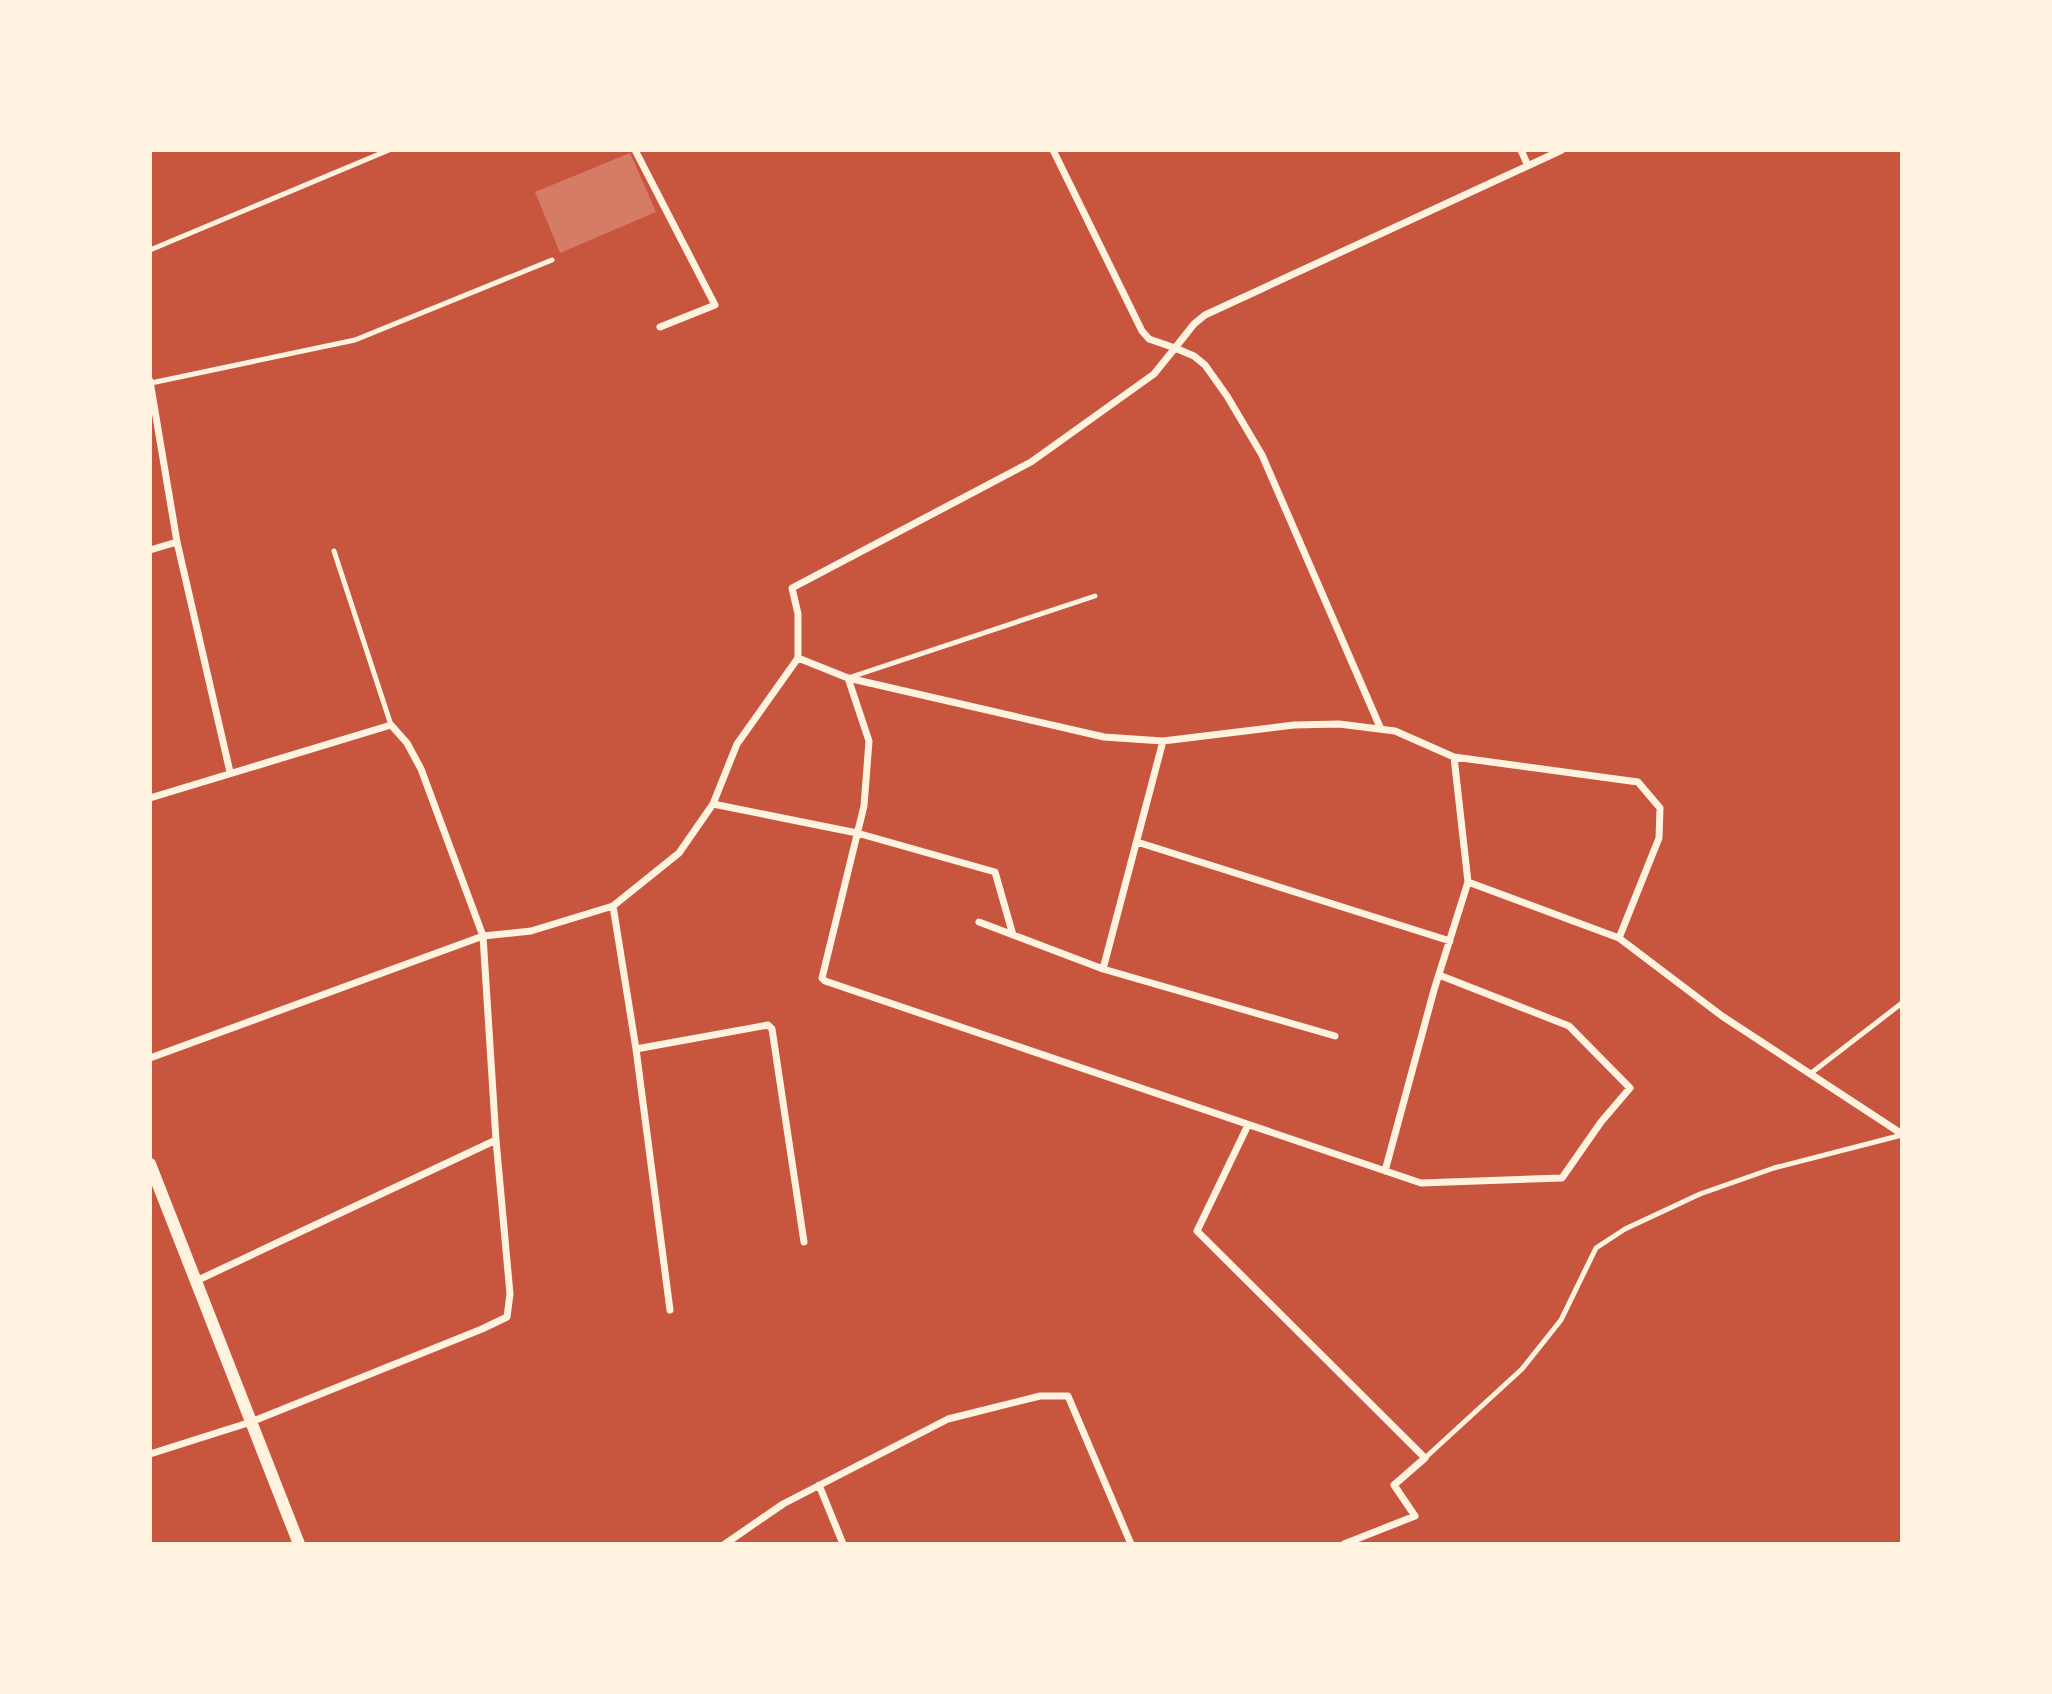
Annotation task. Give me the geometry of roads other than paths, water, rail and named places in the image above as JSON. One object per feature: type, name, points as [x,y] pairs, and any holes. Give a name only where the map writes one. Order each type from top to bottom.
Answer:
[{"type":"street","points":[[635,150],[715,305],[660,327]]},
{"type":"street","points":[[1054,150],[1142,331],[1149,339],[1194,356],[1205,365],[1262,455],[1380,727]]},
{"type":"street","points":[[1521,150],[1528,166]]},
{"type":"street","points":[[150,1058],[483,936],[531,931],[613,906],[679,853],[713,804],[737,744],[798,658],[798,614],[792,588],[1031,462],[1154,374],[1194,324],[1205,316],[1562,150]]},
{"type":"street","points":[[151,382],[177,542],[230,772]]},
{"type":"street","points":[[150,550],[177,542]]},
{"type":"street","points":[[798,658],[848,678],[1104,737],[1163,741],[1294,725],[1380,727],[1454,757],[1638,782],[1660,808],[1659,838],[1619,938]]},
{"type":"street","points":[[848,678],[869,741],[864,806],[822,980],[1421,1184],[1562,1178],[1601,1122],[1630,1088],[1569,1026],[1439,975]]},
{"type":"street","points":[[150,798],[391,725],[407,743],[421,769],[483,936],[496,1140],[510,1294],[507,1317],[251,1422],[150,1454]]},
{"type":"street","points":[[1103,969],[1163,741]]},
{"type":"street","points":[[1385,1171],[1439,975],[1468,882],[1454,757]]},
{"type":"street","points":[[713,804],[857,833],[995,872],[1013,935]]},
{"type":"street","points":[[1137,842],[1450,941]]},
{"type":"street","points":[[1468,882],[1619,938],[1722,1016],[1902,1134]]},
{"type":"street","points":[[613,906],[636,1049],[670,1310]]},
{"type":"street","points":[[979,922],[1103,969],[1335,1036]]},
{"type":"street","points":[[636,1049],[768,1025],[772,1029],[804,1242]]},
{"type":"street","points":[[1248,1125],[1197,1231],[1425,1458],[1394,1486],[1415,1516],[1344,1544]]},
{"type":"street","points":[[196,1281],[496,1140]]},
{"type":"street","points":[[150,1164],[299,1544]]},
{"type":"street","points":[[725,1544],[783,1504],[948,1419],[1040,1396],[1068,1396],[1131,1544]]},
{"type":"street","points":[[819,1485],[843,1544]]},
{"type":"lane","points":[[150,250],[389,150]]},
{"type":"lane","points":[[151,382],[355,340],[552,260]]},
{"type":"lane","points":[[334,551],[391,725]]},
{"type":"lane","points":[[848,678],[1095,596]]},
{"type":"lane","points":[[1810,1074],[1902,1003]]},
{"type":"lane","points":[[1425,1458],[1521,1369],[1561,1320],[1596,1248],[1625,1229],[1700,1194],[1774,1168],[1902,1134]]}]
